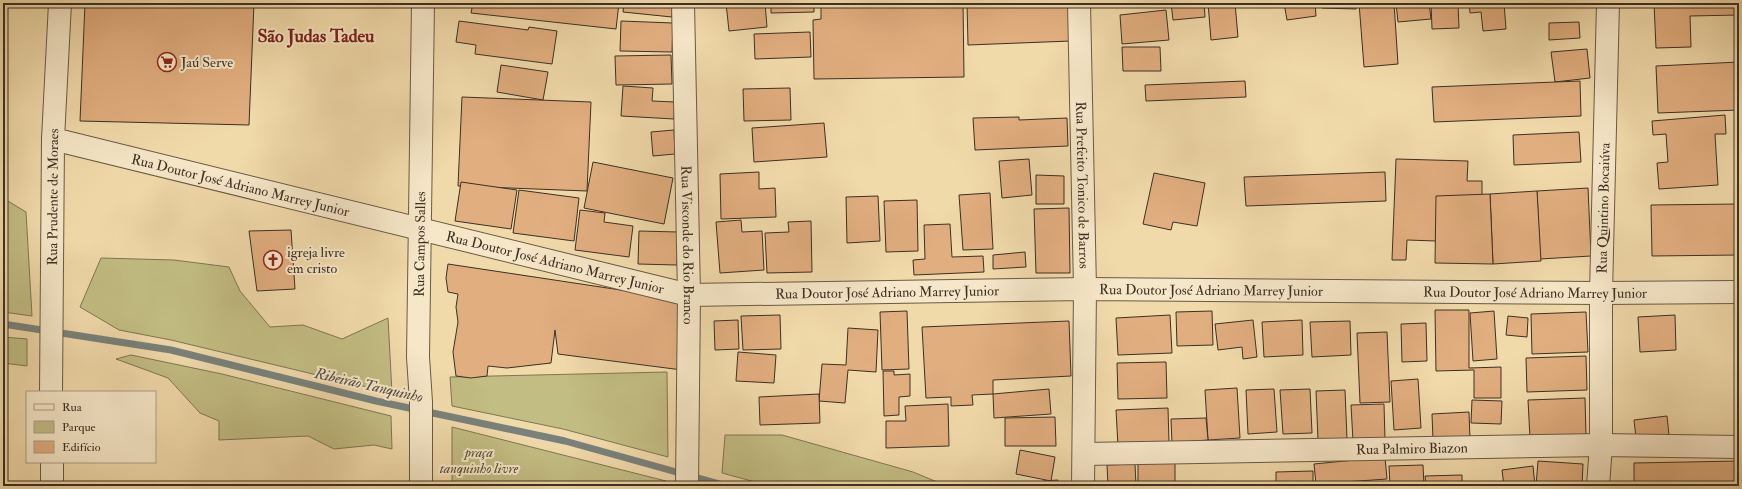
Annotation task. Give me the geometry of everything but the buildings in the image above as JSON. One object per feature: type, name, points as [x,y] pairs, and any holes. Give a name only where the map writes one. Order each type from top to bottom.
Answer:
[{"type":"street","name":"Rua Prudente de Moraes","points":[[51,391],[50,344],[53,139],[60,3]]},
{"type":"street","name":"Rua Campos Salles","points":[[421,486],[421,402],[418,357],[423,3]]},
{"type":"street","name":"Rua Visconde do Rio Branco","points":[[683,3],[689,295],[687,486]]},
{"type":"street","name":"Rua Prefeito Tonico de Barros","points":[[1079,3],[1085,289],[1083,486]]},
{"type":"street","name":"Rua Quintino Bocaiúva","points":[[1598,486],[1608,3]]},
{"type":"street","name":"Rua Doutor José Adriano Marrey Junior","points":[[53,139],[689,295],[1085,289],[1601,293],[1739,292]]},
{"type":"street","name":"Rua Palmiro Biazon","points":[[1084,454],[1600,445],[1739,447]]},
{"type":"street","points":[[52,463],[52,486]]},
{"type":"green space","points":[[3,198],[26,212],[32,316],[3,312]]},
{"type":"green space","points":[[101,258],[174,260],[229,267],[240,291],[270,327],[303,325],[342,339],[388,318],[392,393],[171,340],[119,330],[80,307]]},
{"type":"green space","points":[[3,337],[27,339],[27,366],[3,363]]},
{"type":"green space","points":[[131,355],[222,374],[391,416],[392,449],[374,445],[334,449],[308,436],[219,440],[219,421],[200,413],[168,378],[116,359]]},
{"type":"green space","points":[[667,372],[668,457],[563,429],[452,406],[450,377]]},
{"type":"green space","name":"praça tanquinho livre","points":[[452,427],[666,481],[666,486],[452,486]]},
{"type":"green space","points":[[725,435],[782,435],[913,472],[947,486],[770,486],[722,473]]},
{"type":"waterway","name":"Ribeirão Tanquinho","points":[[3,324],[171,350],[376,401],[565,441],[727,486]]},
{"type":"place","name":"Jaú Serve","points":[[167,62]]},
{"type":"place","name":"igreja livre em cristo","points":[[273,260]]},
{"type":"district","name":"São Judas Tadeu","points":[[316,36]]}]
